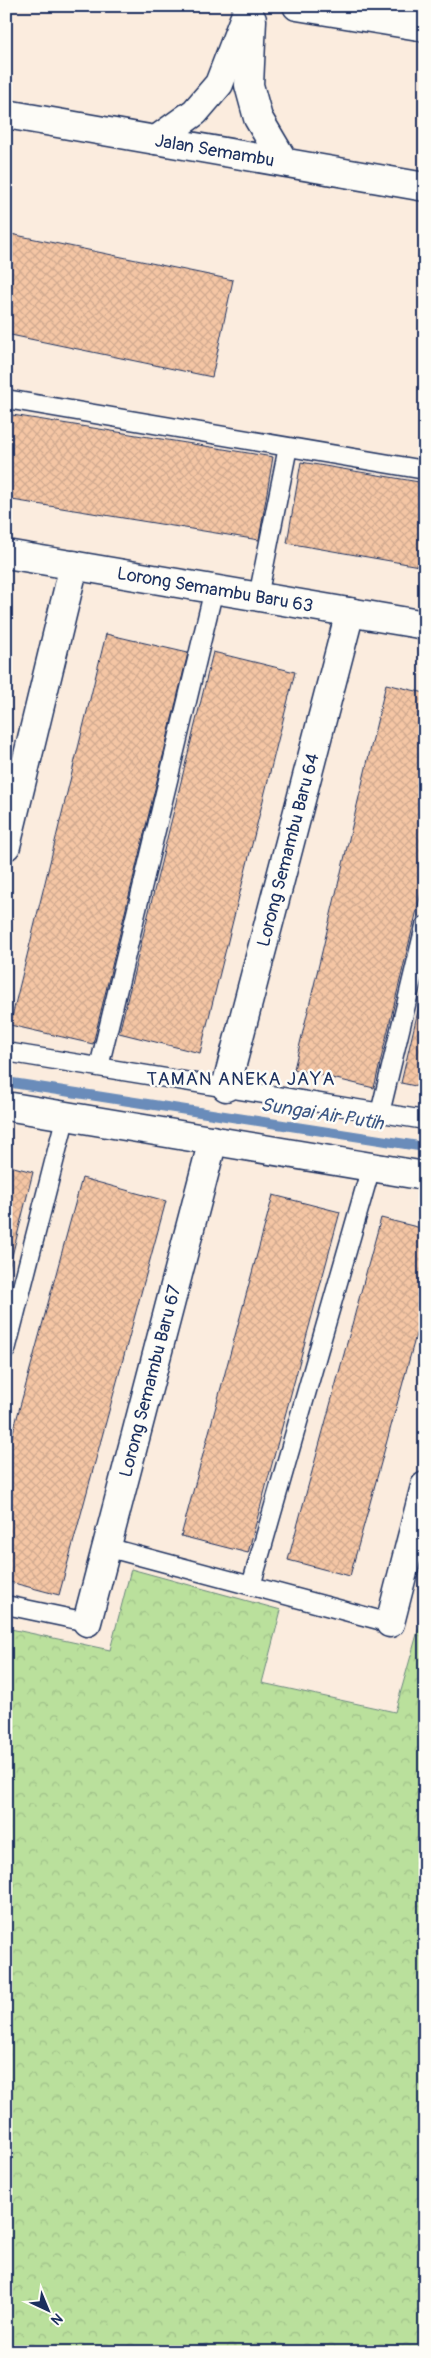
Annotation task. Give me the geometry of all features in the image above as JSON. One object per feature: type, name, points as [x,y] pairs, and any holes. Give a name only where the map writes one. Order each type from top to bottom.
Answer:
[{"type":"street","points":[[156,140],[194,112],[219,84],[251,6]]},
{"type":"street","points":[[251,6],[249,85],[258,118],[284,162]]},
{"type":"street","points":[[297,6],[425,28]]},
{"type":"street","name":"Jalan Semambu","points":[[6,114],[425,187]]},
{"type":"street","name":"Lorong Semambu Baru 63","points":[[6,554],[425,625]]},
{"type":"street","points":[[6,846],[74,565]]},
{"type":"street","name":"Lorong Semambu Baru 64","points":[[226,1087],[350,612]]},
{"type":"street","points":[[6,1106],[425,1176]]},
{"type":"street","name":"Lorong Semambu Baru 67","points":[[87,1622],[213,1140]]},
{"type":"street","points":[[390,1623],[425,1486]]},
{"type":"lane","points":[[6,399],[425,470]]},
{"type":"lane","points":[[258,597],[288,447]]},
{"type":"lane","points":[[99,1067],[214,589]]},
{"type":"lane","points":[[380,1113],[425,926]]},
{"type":"lane","points":[[6,1052],[425,1120]]},
{"type":"lane","points":[[6,1350],[66,1116]]},
{"type":"lane","points":[[251,1586],[371,1167]]},
{"type":"lane","points":[[106,1547],[390,1623]]},
{"type":"lane","points":[[6,1605],[87,1622]]},
{"type":"green space","points":[[131,1569],[281,1610],[262,1683],[395,1712],[425,1606],[425,2352],[6,2352],[6,1628],[110,1650]]},
{"type":"building","points":[[6,233],[233,280],[212,377],[6,334]]},
{"type":"building","points":[[6,414],[273,457],[259,540],[6,499]]},
{"type":"building","points":[[301,462],[425,483],[425,567],[287,543]]},
{"type":"building","points":[[106,634],[188,653],[93,1044],[10,1025]]},
{"type":"building","points":[[213,652],[295,672],[200,1053],[119,1033]]},
{"type":"building","points":[[386,684],[425,693],[425,877],[374,1088],[294,1069]]},
{"type":"building","points":[[425,981],[425,1088],[401,1083]]},
{"type":"building","points":[[6,1165],[33,1172],[6,1280]]},
{"type":"building","points":[[82,1178],[166,1201],[59,1595],[6,1581],[6,1458]]},
{"type":"building","points":[[273,1195],[340,1212],[248,1553],[181,1536]]},
{"type":"building","points":[[381,1218],[425,1229],[425,1302],[350,1576],[288,1560]]},
{"type":"waterway","name":"Sungai Air Putih","points":[[6,1082],[425,1147]]},
{"type":"district","name":"TAMAN ANEKA JAYA","points":[[241,1078]]}]
